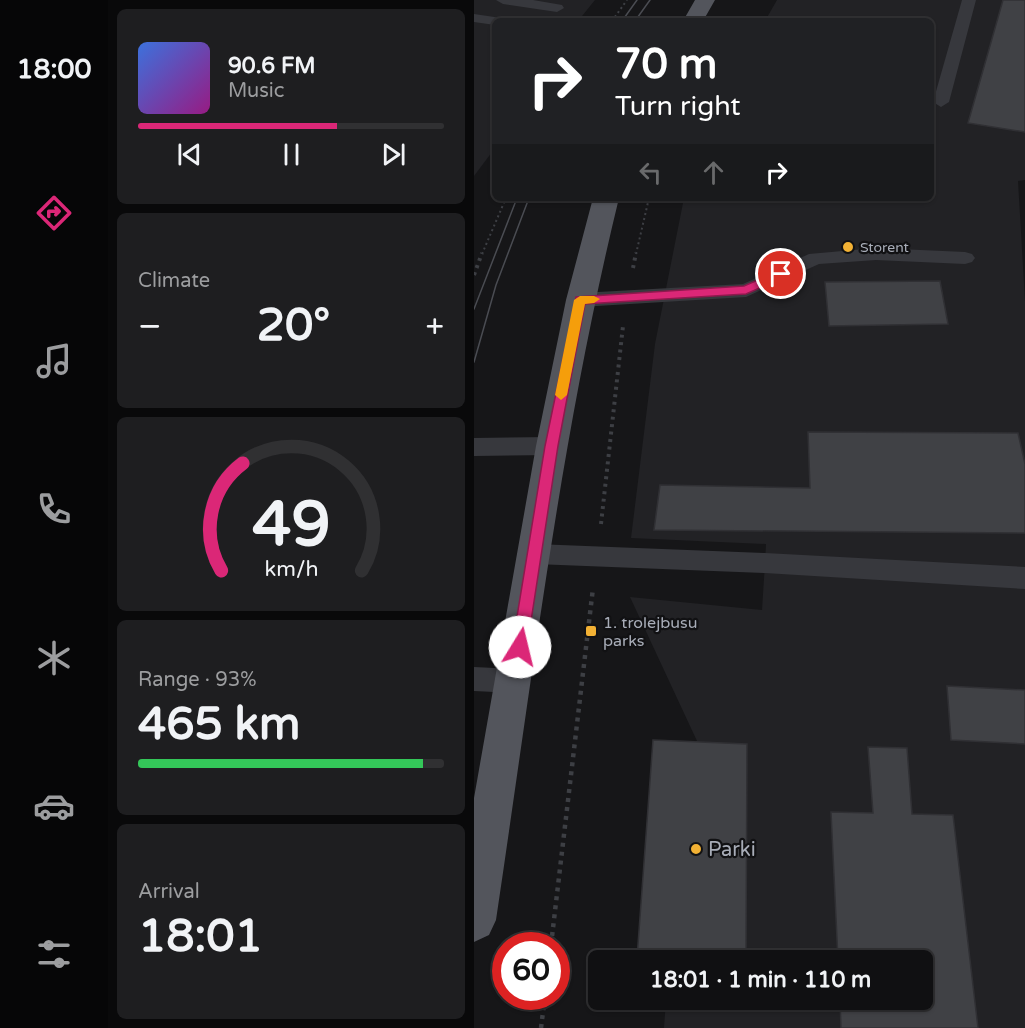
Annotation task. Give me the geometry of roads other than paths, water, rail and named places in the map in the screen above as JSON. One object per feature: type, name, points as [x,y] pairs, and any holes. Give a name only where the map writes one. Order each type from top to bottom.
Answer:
[{"type":"main road","points":[[695,18],[705,0]]},
{"type":"main road","points":[[474,920],[552,446],[580,300],[605,201]]},
{"type":"lane","points":[[503,0],[557,8]]},
{"type":"lane","points":[[941,102],[969,0]]},
{"type":"lane","points":[[474,18],[492,20]]},
{"type":"lane","points":[[580,300],[746,290],[816,258],[876,254],[964,258]]},
{"type":"lane","points":[[474,447],[552,446]]},
{"type":"lane","points":[[535,554],[765,563],[1025,578]]},
{"type":"lane","points":[[474,679],[513,681]]},
{"type":"tram line","points":[[624,18],[637,0]]},
{"type":"tram line","points":[[637,18],[650,0]]},
{"type":"tram line","points":[[474,309],[516,201]]},
{"type":"tram line","points":[[474,362],[496,285],[528,201]]},
{"type":"place","name":"Storent","points":[[848,247]]},
{"type":"place","name":"1. trolejbusu parks","points":[[591,631]]},
{"type":"place","name":"Parki","points":[[696,849]]}]
